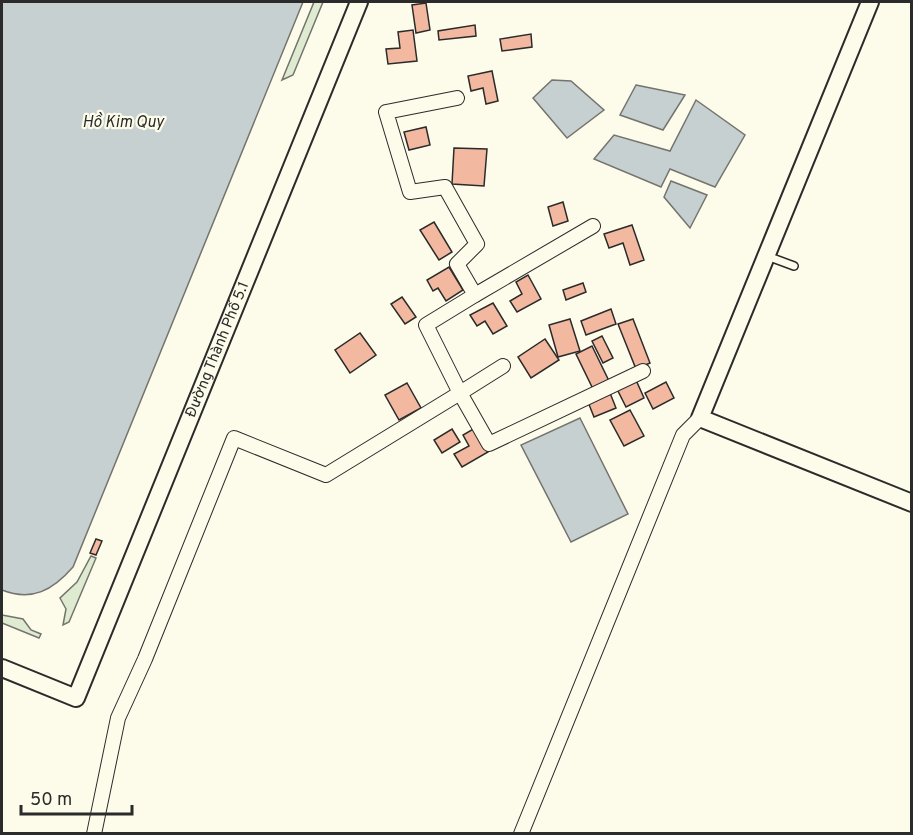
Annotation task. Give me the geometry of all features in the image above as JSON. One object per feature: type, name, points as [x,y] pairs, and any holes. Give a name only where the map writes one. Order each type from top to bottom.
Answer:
[{"type":"street","name":"Đường Thành Phố 5.1","points":[[2,668],[76,699],[359,2]]},
{"type":"street","points":[[521,834],[683,435],[700,418],[870,2]]},
{"type":"street","points":[[457,98],[386,112],[410,192],[445,187],[477,244],[458,264],[475,295]]},
{"type":"street","points":[[593,226],[426,325],[489,444],[643,371]]},
{"type":"street","points":[[94,834],[118,718],[145,659],[234,438],[326,475],[503,366]]},
{"type":"street","points":[[700,418],[912,503]]},
{"type":"lane","points":[[767,256],[794,266]]},
{"type":"green space","points":[[314,2],[323,2],[293,75],[282,80]]},
{"type":"green space","points":[[91,556],[96,558],[69,622],[63,625],[66,609],[60,598],[77,582]]},
{"type":"green space","points":[[2,615],[23,619],[31,630],[41,634],[39,638],[2,623]]},
{"type":"water","name":"Hồ Kim Quy","points":[[2,2],[303,2],[73,567],[50,588],[23,595],[2,590]]},
{"type":"water","points":[[552,80],[571,81],[604,110],[567,138],[533,98]]},
{"type":"water","points":[[636,85],[685,95],[663,130],[620,115]]},
{"type":"water","points":[[696,100],[745,135],[715,187],[670,169],[661,187],[594,159],[614,135],[670,151]]},
{"type":"water","points":[[671,181],[707,195],[690,228],[664,197]]},
{"type":"water","points":[[580,418],[628,514],[571,542],[521,445]]},
{"type":"building","points":[[426,3],[430,30],[416,33],[412,5]]},
{"type":"building","points":[[475,25],[476,36],[439,40],[438,31]]},
{"type":"building","points":[[413,30],[417,61],[388,64],[386,49],[400,48],[398,32]]},
{"type":"building","points":[[531,34],[532,47],[502,51],[500,39]]},
{"type":"building","points":[[492,71],[498,101],[486,104],[483,88],[471,91],[468,76]]},
{"type":"building","points":[[426,127],[430,145],[409,150],[404,132]]},
{"type":"building","points":[[454,148],[487,149],[484,186],[452,184]]},
{"type":"building","points":[[563,202],[568,221],[553,226],[548,207]]},
{"type":"building","points":[[434,222],[452,252],[439,260],[420,230]]},
{"type":"building","points":[[632,225],[644,260],[630,265],[623,243],[609,248],[604,234]]},
{"type":"building","points":[[449,267],[463,290],[446,301],[438,288],[433,291],[427,280]]},
{"type":"building","points":[[528,275],[541,299],[517,312],[510,301],[522,294],[516,282]]},
{"type":"building","points":[[583,283],[586,292],[566,300],[563,290]]},
{"type":"building","points":[[402,297],[416,317],[405,324],[391,304]]},
{"type":"building","points":[[493,303],[507,326],[493,334],[485,321],[477,326],[470,315]]},
{"type":"building","points":[[611,309],[616,324],[586,335],[581,321]]},
{"type":"building","points":[[570,319],[580,351],[558,357],[549,325]]},
{"type":"building","points":[[633,319],[650,363],[636,369],[618,324]]},
{"type":"building","points":[[360,333],[376,355],[350,373],[335,350]]},
{"type":"building","points":[[602,336],[613,358],[603,363],[592,341]]},
{"type":"building","points":[[545,339],[559,360],[531,378],[518,357]]},
{"type":"building","points":[[592,346],[609,381],[593,389],[576,354]]},
{"type":"building","points":[[636,380],[644,398],[626,407],[617,389]]},
{"type":"building","points":[[666,382],[674,398],[653,409],[645,393]]},
{"type":"building","points":[[407,383],[421,408],[399,420],[385,395]]},
{"type":"building","points":[[610,393],[616,408],[594,417],[588,402]]},
{"type":"building","points":[[630,410],[644,436],[624,446],[610,420]]},
{"type":"building","points":[[475,428],[488,452],[462,467],[454,454],[469,446],[463,435]]},
{"type":"building","points":[[452,429],[460,442],[442,453],[434,440]]},
{"type":"building","points":[[96,539],[102,541],[96,555],[90,553]]}]
